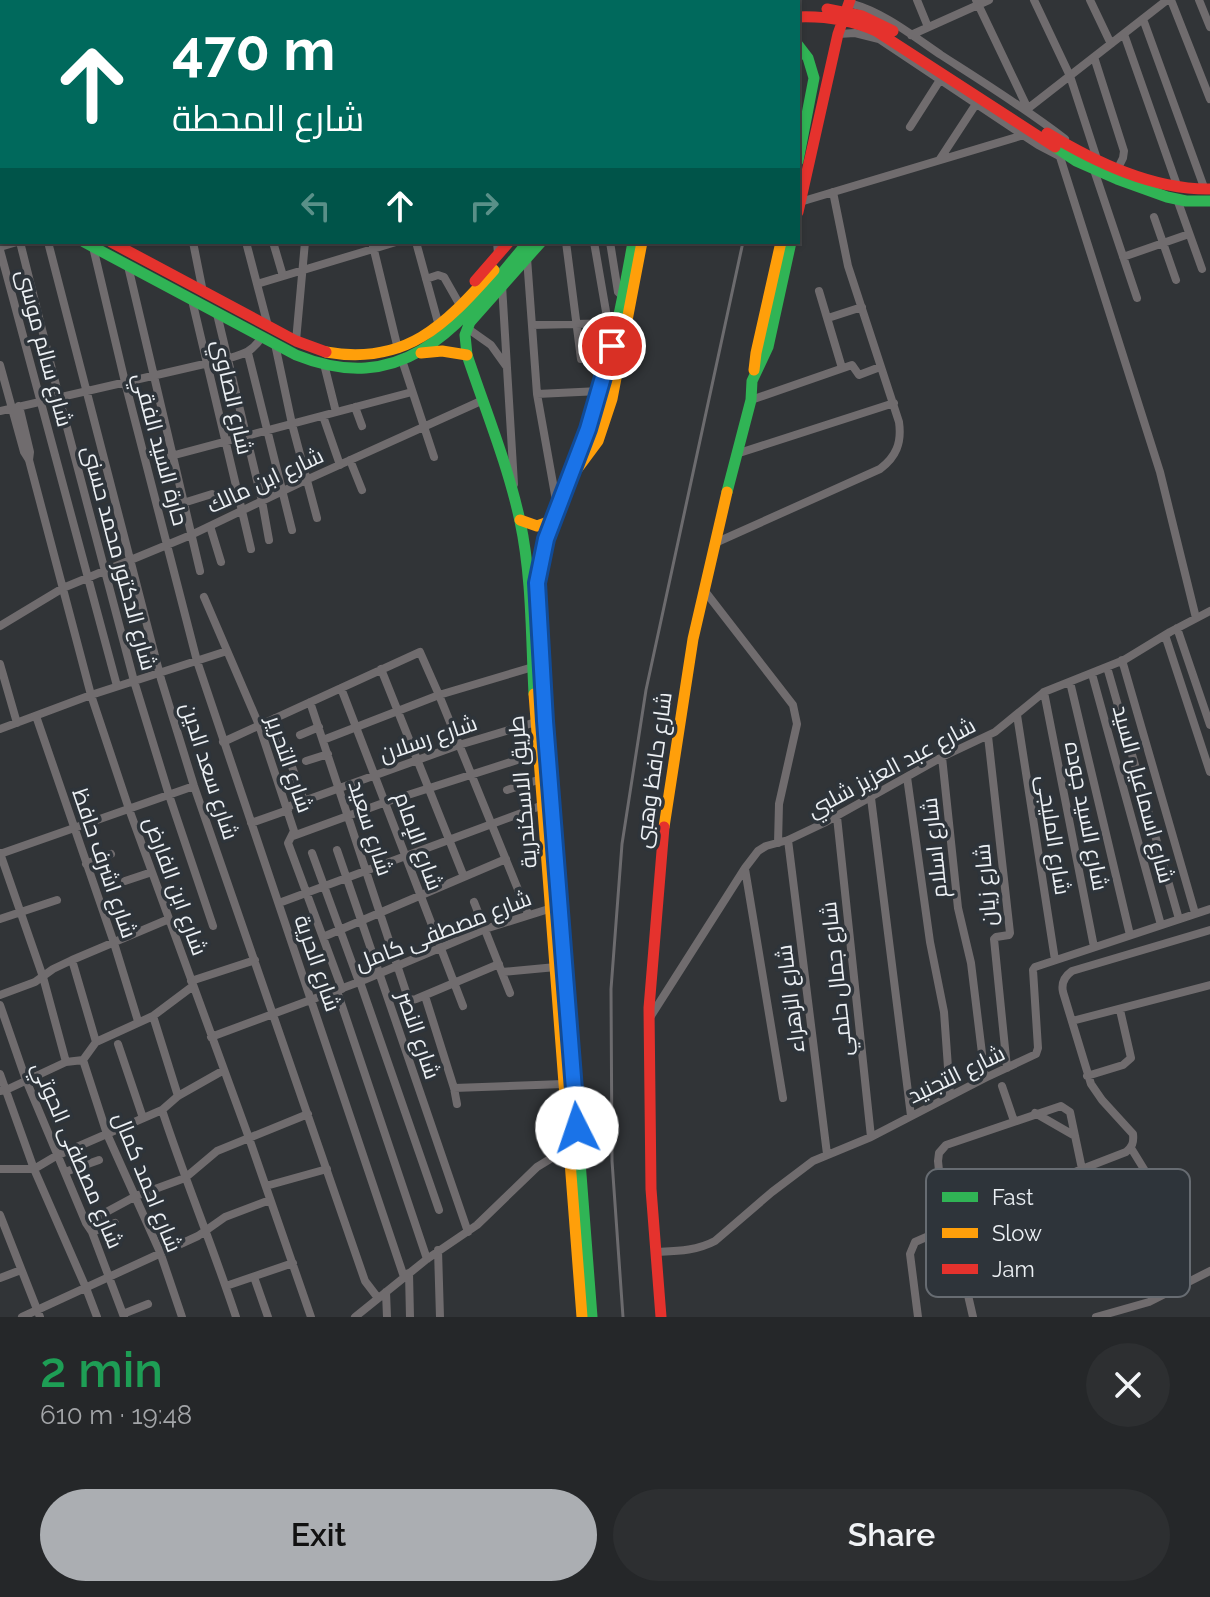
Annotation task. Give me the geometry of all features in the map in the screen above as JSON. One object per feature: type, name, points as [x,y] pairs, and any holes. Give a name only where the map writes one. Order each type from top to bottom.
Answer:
[{"type":"main road","points":[[800,203],[838,34],[850,2]]},
{"type":"main road","points":[[800,9],[842,11],[872,19],[1079,156],[1154,193],[1208,193]]},
{"type":"main road","points":[[800,17],[831,17],[868,26],[1025,120]]},
{"type":"main road","points":[[800,48],[808,58],[814,78],[800,151]]},
{"type":"main road","points":[[1096,164],[1118,168],[1178,194]]},
{"type":"main road","points":[[88,244],[217,314],[324,352],[354,356],[442,351],[467,355]]},
{"type":"main road","points":[[116,244],[203,292],[265,332],[275,344],[324,364],[362,366],[400,354],[527,258],[539,244]]},
{"type":"main road","points":[[467,328],[517,244]]},
{"type":"main road","points":[[417,354],[445,335],[526,244]]},
{"type":"main road","name":"طريق الاسكندرية","points":[[582,1317],[537,583],[542,553],[600,391],[633,244]]},
{"type":"main road","points":[[569,478],[598,441],[612,399],[642,244]]},
{"type":"main road","points":[[752,381],[781,244]]},
{"type":"main road","name":"شارع حافظ وهبى","points":[[661,1317],[649,1129],[649,1019],[664,826],[690,651],[751,400],[752,381],[768,347],[791,244]]},
{"type":"main road","points":[[461,307],[470,288],[498,248]]},
{"type":"main road","name":"طريق الاسكندرية","points":[[467,328],[467,355],[507,472],[527,563],[564,1084],[592,1317]]},
{"type":"main road","points":[[520,520],[537,526],[556,515]]},
{"type":"street","points":[[917,0],[928,27]]},
{"type":"street","points":[[911,35],[977,2],[989,0]]},
{"type":"street","points":[[1034,0],[1070,76],[1137,298]]},
{"type":"street","points":[[1090,0],[1111,44]]},
{"type":"street","points":[[1146,0],[1152,12]]},
{"type":"street","points":[[800,207],[833,192],[940,160],[1025,120],[1070,76],[1169,0],[1210,99]]},
{"type":"street","points":[[1199,0],[1210,27]]},
{"type":"street","points":[[850,2],[911,35],[1025,120],[1060,157],[1160,472],[1196,618]]},
{"type":"street","points":[[977,2],[1025,120]]},
{"type":"street","points":[[1143,19],[1208,193]]},
{"type":"street","points":[[838,34],[863,34],[879,39],[976,104],[1025,120]]},
{"type":"street","points":[[1124,34],[1202,269]]},
{"type":"street","points":[[1094,57],[1124,151],[1118,168]]},
{"type":"street","points":[[910,127],[940,80]]},
{"type":"street","points":[[940,160],[976,104]]},
{"type":"street","points":[[1060,157],[1079,156]]},
{"type":"street","points":[[715,543],[880,469],[893,457],[900,440],[894,403],[848,266],[833,192]]},
{"type":"street","points":[[1154,217],[1176,280]]},
{"type":"street","points":[[1123,257],[1189,234]]},
{"type":"street","name":"شارع الدكتور محمد حسنى","points":[[19,244],[134,681],[213,926]]},
{"type":"street","name":"شارع سعد الدين","points":[[49,244],[159,673],[194,786],[365,1281],[378,1298]]},
{"type":"street","name":"حارة السيد الفقي","points":[[88,244],[197,661]]},
{"type":"street","points":[[193,244],[203,292]]},
{"type":"street","points":[[0,411],[248,353],[265,332],[247,244]]},
{"type":"street","points":[[274,244],[283,276]]},
{"type":"street","points":[[296,341],[305,244]]},
{"type":"street","points":[[417,244],[439,326]]},
{"type":"street","points":[[566,244],[581,359]]},
{"type":"street","points":[[532,325],[613,323],[594,244]]},
{"type":"street","points":[[610,244],[618,292],[623,297]]},
{"type":"street","points":[[257,284],[373,245],[400,354],[434,457]]},
{"type":"street","name":"شارع سالم موسى","points":[[0,248],[117,686]]},
{"type":"street","points":[[527,258],[537,394],[556,515]]},
{"type":"street","points":[[128,266],[200,571]]},
{"type":"street","points":[[426,279],[438,275],[444,277],[461,307]]},
{"type":"street","points":[[494,282],[508,369],[515,501]]},
{"type":"street","points":[[819,291],[842,368]]},
{"type":"street","name":"شارع الصاوي","points":[[192,300],[251,549]]},
{"type":"street","points":[[828,318],[862,307]]},
{"type":"street","points":[[217,314],[269,540]]},
{"type":"street","points":[[467,328],[491,345],[508,369]]},
{"type":"street","points":[[275,344],[317,518]]},
{"type":"street","points":[[248,353],[292,530]]},
{"type":"street","points":[[324,364],[336,412]]},
{"type":"street","name":"شارع ابن الفارض","points":[[0,365],[30,452],[29,460],[91,695],[311,1317]]},
{"type":"street","points":[[751,400],[842,368],[854,365],[859,375],[880,367]]},
{"type":"street","points":[[537,394],[600,391]]},
{"type":"street","points":[[171,456],[412,392]]},
{"type":"street","name":"شارع ابن مالك","points":[[0,626],[63,588],[191,535],[481,401]]},
{"type":"street","points":[[736,454],[894,403]]},
{"type":"street","points":[[355,407],[362,426]]},
{"type":"street","points":[[323,416],[340,465]]},
{"type":"street","points":[[350,460],[362,490]]},
{"type":"street","points":[[183,503],[212,494]]},
{"type":"street","points":[[210,526],[221,562]]},
{"type":"street","points":[[704,590],[793,705],[797,724],[779,804],[778,843]]},
{"type":"street","name":"شارع التحرير","points":[[204,597],[259,725],[287,808],[294,831],[288,843],[323,937],[427,1259]]},
{"type":"street","points":[[1208,611],[1210,623]]},
{"type":"street","name":"شارع عبد العزيز شلبي","points":[[649,1019],[758,851],[837,817],[942,757],[988,736],[1044,692],[1122,660],[1208,611]]},
{"type":"street","points":[[1177,628],[1210,725]]},
{"type":"street","points":[[1165,635],[1210,772]]},
{"type":"street","points":[[0,729],[117,686],[227,651]]},
{"type":"street","points":[[223,742],[419,652],[528,914]]},
{"type":"street","points":[[1122,660],[1195,913]]},
{"type":"street","name":"شارع الحرية","points":[[197,661],[406,1275],[410,1317]]},
{"type":"street","points":[[0,664],[17,723]]},
{"type":"street","points":[[323,740],[439,695],[533,667]]},
{"type":"street","points":[[1107,667],[1179,919]]},
{"type":"street","points":[[381,669],[464,877]]},
{"type":"street","name":"شارع اسماعيل السيد","points":[[1092,674],[1161,925]]},
{"type":"street","points":[[1070,682],[1130,935]]},
{"type":"street","name":"شارع الإمام","points":[[341,688],[463,1006]]},
{"type":"street","name":"شارع السيد جوده","points":[[1044,692],[1094,947]]},
{"type":"street","name":"شارع سعيد","points":[[310,702],[408,998],[413,1000],[425,996]]},
{"type":"street","name":"شارع المليجى","points":[[1017,715],[1055,960]]},
{"type":"street","name":"شارع اشرف حافظ","points":[[36,716],[138,1021]]},
{"type":"street","points":[[275,718],[304,801]]},
{"type":"street","name":"شارع رسلان","points":[[251,823],[459,745],[536,722]]},
{"type":"street","points":[[300,735],[319,727]]},
{"type":"street","name":"شارع زيان","points":[[988,736],[1010,933],[994,939],[1007,1068]]},
{"type":"street","points":[[293,836],[386,802],[539,753]]},
{"type":"street","points":[[306,761],[328,754]]},
{"type":"street","name":"شارع اسلام","points":[[942,757],[958,908],[971,963],[985,1078]]},
{"type":"street","points":[[907,777],[930,942],[944,1012],[950,1095]]},
{"type":"street","points":[[507,790],[541,779]]},
{"type":"street","points":[[66,1062],[43,977],[0,853],[194,786]]},
{"type":"street","points":[[871,798],[911,1116]]},
{"type":"street","points":[[279,903],[543,805]]},
{"type":"street","name":"شارع جمال حلمي","points":[[837,817],[871,1137]]},
{"type":"street","name":"شارع الزهراء","points":[[788,840],[827,1154]]},
{"type":"street","name":"شارع النصر","points":[[337,850],[468,1232]]},
{"type":"street","points":[[312,853],[439,1210]]},
{"type":"street","points":[[86,864],[111,854]]},
{"type":"street","points":[[323,937],[506,859]]},
{"type":"street","points":[[745,868],[783,1098]]},
{"type":"street","points":[[125,881],[152,872]]},
{"type":"street","points":[[0,919],[57,900]]},
{"type":"street","points":[[474,902],[510,993]]},
{"type":"street","name":"شارع مصطفى كامل","points":[[211,1037],[312,1001],[485,929],[552,908]]},
{"type":"street","points":[[1055,960],[1210,909]]},
{"type":"street","points":[[0,995],[35,982],[72,960],[169,919]]},
{"type":"street","points":[[939,1169],[941,1150],[946,1145],[1055,1106],[1063,1106],[1070,1112],[1082,1169],[1131,1148],[1133,1134],[1102,1100],[1087,1076],[1062,988],[1063,981],[1068,973],[1210,930]]},
{"type":"street","points":[[72,960],[96,1042]]},
{"type":"street","points":[[3,1090],[66,1062],[83,1060],[96,1042],[153,1016],[192,983],[255,960]]},
{"type":"street","name":"شارع التجنيد","points":[[656,1252],[695,1249],[715,1241],[799,1171],[827,1154],[871,1137],[1037,1053],[1033,970],[1055,960]]},
{"type":"street","points":[[457,1104],[425,996],[500,968],[556,967]]},
{"type":"street","points":[[1072,1021],[1210,985]]},
{"type":"street","name":"شارع مصطفى الحوتي","points":[[0,1005],[56,1156],[92,1232],[123,1316]]},
{"type":"street","points":[[1087,1076],[1128,1063],[1131,1058],[1120,1010]]},
{"type":"street","points":[[153,1016],[178,1096]]},
{"type":"street","points":[[118,1044],[143,1118]]},
{"type":"street","name":"شارع احمد كمال","points":[[83,1060],[107,1134],[160,1252],[182,1317]]},
{"type":"street","points":[[0,1169],[34,1169],[56,1156],[162,1110],[178,1096],[224,1070]]},
{"type":"street","points":[[0,1074],[3,1090],[34,1169],[97,1317]]},
{"type":"street","points":[[454,1088],[564,1084]]},
{"type":"street","points":[[1002,1086],[1014,1121]]},
{"type":"street","points":[[162,1110],[236,1317]]},
{"type":"street","points":[[1035,1113],[1075,1136]]},
{"type":"street","points":[[86,1223],[136,1196],[185,1178],[217,1151],[308,1114]]},
{"type":"street","points":[[1131,1148],[1144,1169]]},
{"type":"street","points":[[356,1316],[438,1250],[468,1232],[537,1167],[549,1158],[573,1151]]},
{"type":"street","points":[[65,1172],[99,1160]]},
{"type":"street","points":[[266,1186],[327,1169]]},
{"type":"street","points":[[22,1317],[39,1314],[206,1231],[225,1217],[270,1200]]},
{"type":"street","points":[[1,1218],[39,1314]]},
{"type":"street","points":[[92,1232],[115,1223]]},
{"type":"street","points":[[918,1317],[911,1250],[918,1240],[926,1236]]},
{"type":"street","points":[[438,1250],[440,1317]]},
{"type":"street","points":[[226,1286],[293,1263]]},
{"type":"street","points":[[0,1278],[21,1270]]},
{"type":"street","points":[[1190,1281],[1210,1271]]},
{"type":"street","points":[[254,1277],[268,1317]]},
{"type":"street","points":[[386,1292],[387,1317]]},
{"type":"street","points":[[969,1297],[973,1317]]},
{"type":"street","points":[[1096,1317],[1159,1297]]},
{"type":"street","points":[[123,1316],[148,1304]]},
{"type":"railway","points":[[623,1317],[612,1161],[611,989],[622,844],[646,690],[743,244]]},
{"type":"traffic: fast","points":[[800,48],[808,58],[814,78],[800,151]]},
{"type":"traffic: fast","points":[[1055,147],[1076,161],[1167,197],[1210,201]]},
{"type":"traffic: fast","points":[[88,244],[296,355],[336,366],[371,367],[403,360],[431,344],[481,298],[526,244]]},
{"type":"traffic: fast","points":[[534,694],[529,585],[520,521],[503,458],[467,355],[465,335],[470,322],[539,244]]},
{"type":"traffic: fast","points":[[588,424],[615,334],[633,244]]},
{"type":"traffic: fast","points":[[727,492],[751,400],[752,381],[768,347],[791,244]]},
{"type":"traffic: fast","points":[[542,669],[592,1317]]},
{"type":"traffic: slow","points":[[575,472],[598,441],[612,399],[642,244]]},
{"type":"traffic: slow","points":[[754,370],[781,244]]},
{"type":"traffic: slow","points":[[326,352],[354,355],[379,353],[422,337],[458,308],[494,270]]},
{"type":"traffic: slow","points":[[421,353],[442,351],[467,355]]},
{"type":"traffic: slow","points":[[664,827],[693,639],[727,492]]},
{"type":"traffic: slow","points":[[520,520],[537,526],[554,520]]},
{"type":"traffic: slow","points":[[534,694],[582,1317]]},
{"type":"traffic: jam","points":[[800,203],[838,34],[850,0]]},
{"type":"traffic: jam","points":[[827,9],[862,16],[893,31]]},
{"type":"traffic: jam","points":[[800,17],[838,20],[876,31],[1055,147]]},
{"type":"traffic: jam","points":[[1047,133],[1125,172],[1167,185],[1210,189]]},
{"type":"traffic: jam","points":[[115,244],[296,341],[326,352]]},
{"type":"traffic: jam","points":[[475,281],[507,244]]},
{"type":"traffic: jam","points":[[542,669],[537,583],[546,539],[588,424]]},
{"type":"traffic: jam","points":[[661,1317],[651,1189],[649,1008],[664,827]]},
{"type":"route","points":[[577,1128],[537,583],[546,539],[588,429],[612,346]]}]
